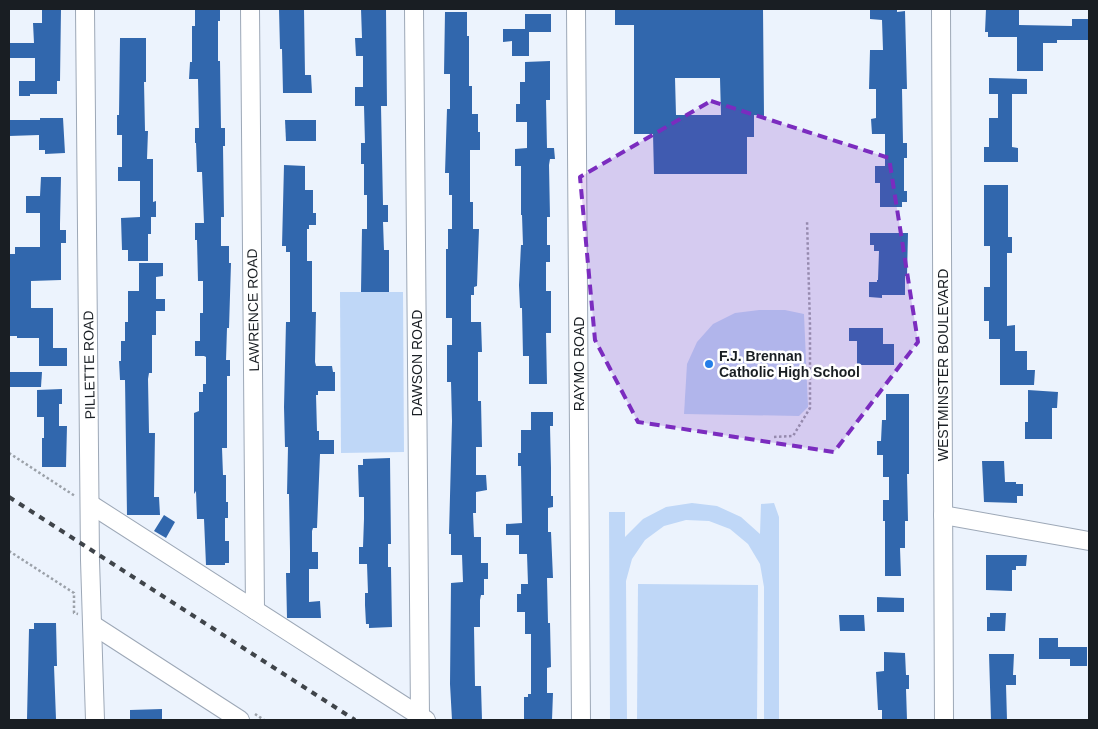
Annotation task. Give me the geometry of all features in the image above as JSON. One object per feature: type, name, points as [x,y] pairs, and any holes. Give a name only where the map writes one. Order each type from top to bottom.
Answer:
[{"type":"street","name":"PILLETTE ROAD","points":[[85,9],[83,500],[90,560],[95,720]]},
{"type":"street","name":"LAWRENCE ROAD","points":[[250,9],[255,610]]},
{"type":"street","name":"DAWSON ROAD","points":[[414,9],[423,718]]},
{"type":"street","name":"RAYMO ROAD","points":[[576,9],[581,720]]},
{"type":"street","name":"WESTMINSTER BOULEVARD","points":[[941,9],[944,720]]},
{"type":"street","points":[[83,500],[423,718]]},
{"type":"street","points":[[943,515],[1089,541]]},
{"type":"street","points":[[93,626],[240,720]]},
{"type":"path","points":[[774,437],[794,436],[810,408],[807,220]]},
{"type":"path","points":[[9,453],[83,500]]},
{"type":"path","points":[[9,552],[74,593],[74,613]]},
{"type":"highlighted area","points":[[711,101],[889,158],[918,342],[834,452],[638,422],[595,340],[580,177]]},
{"type":"shaded area","points":[[340,292],[403,292],[404,452],[341,453]]},
{"type":"shaded area","points":[[759,310],[785,310],[804,314],[808,407],[799,416],[684,414],[687,364],[697,342],[713,324],[735,313]]},
{"type":"shaded area","points":[[692,503],[717,506],[741,517],[760,534],[761,504],[774,503],[779,517],[779,720],[764,720],[764,587],[760,564],[748,544],[730,529],[709,521],[686,520],[664,526],[645,540],[632,559],[626,581],[627,720],[610,720],[609,512],[625,512],[625,537],[643,519],[666,507]]},
{"type":"shaded area","points":[[638,584],[758,585],[757,720],[637,720]]},
{"type":"building","points":[[42,9],[61,9],[60,81],[57,81],[57,94],[19,96],[19,81],[35,81],[35,58],[9,58],[9,43],[34,43],[33,23],[42,23]]},
{"type":"building","points":[[195,9],[220,9],[220,21],[218,21],[218,61],[220,61],[221,128],[225,128],[225,146],[223,146],[224,217],[221,217],[221,246],[229,246],[229,263],[231,263],[226,360],[230,360],[230,376],[227,376],[227,448],[222,448],[223,475],[226,475],[226,502],[228,502],[228,518],[225,518],[225,541],[229,541],[229,563],[225,563],[225,565],[206,565],[204,519],[197,519],[196,491],[194,494],[194,413],[199,411],[199,392],[203,392],[203,384],[206,384],[206,357],[195,356],[195,341],[200,341],[200,313],[203,313],[203,281],[198,281],[195,223],[204,223],[202,172],[197,172],[195,143],[195,128],[199,128],[198,79],[189,79],[190,62],[192,62],[192,26],[195,26]]},
{"type":"building","points":[[279,9],[304,9],[305,75],[311,75],[312,93],[283,93]]},
{"type":"building","points":[[361,9],[386,9],[387,106],[381,106],[383,205],[388,205],[388,222],[383,222],[384,250],[389,250],[389,292],[361,292],[362,229],[367,229],[367,195],[364,195],[364,164],[361,164],[361,143],[365,143],[364,106],[355,106],[355,87],[363,87],[363,56],[356,56],[355,38],[362,38]]},
{"type":"building","points":[[615,9],[763,9],[764,116],[754,115],[754,137],[747,137],[747,174],[654,174],[653,134],[634,134],[634,25],[615,25]],"holes":[[[675,78],[720,78],[721,115],[676,115]]]},
{"type":"building","points":[[870,9],[897,9],[897,12],[905,11],[907,89],[902,89],[903,143],[907,143],[907,158],[904,158],[904,191],[907,191],[907,202],[902,202],[902,207],[880,207],[880,183],[875,183],[875,166],[885,166],[885,134],[872,134],[871,119],[876,118],[876,89],[869,89],[870,50],[883,50],[882,20],[870,19]]},
{"type":"building","points":[[986,9],[1019,9],[1019,25],[1072,26],[1072,19],[1089,19],[1089,40],[1057,40],[1057,43],[1043,43],[1043,71],[1017,71],[1017,37],[988,37],[988,32],[985,32]]},
{"type":"building","points":[[445,12],[467,12],[469,86],[472,86],[472,114],[478,114],[478,132],[480,132],[480,150],[470,150],[470,202],[473,202],[473,229],[479,229],[477,286],[474,287],[474,295],[471,295],[471,322],[481,322],[482,352],[478,352],[478,401],[481,401],[482,447],[476,447],[476,475],[486,475],[487,490],[476,492],[476,513],[473,513],[474,537],[481,537],[481,563],[488,563],[488,579],[484,579],[484,595],[481,595],[480,600],[480,627],[474,627],[475,686],[481,686],[482,720],[452,720],[450,684],[451,583],[463,582],[462,555],[451,555],[451,534],[449,534],[452,421],[451,382],[447,382],[447,345],[452,345],[452,318],[446,318],[446,249],[448,249],[448,229],[452,229],[452,195],[449,195],[449,173],[445,173],[447,109],[450,109],[450,74],[444,74]]},
{"type":"building","points":[[525,14],[551,14],[551,32],[529,32],[529,56],[512,56],[512,41],[503,42],[503,29],[525,29]]},
{"type":"building","points":[[120,38],[146,38],[146,82],[144,82],[145,131],[148,131],[147,159],[153,159],[153,202],[156,201],[156,217],[151,217],[151,234],[148,234],[148,261],[128,261],[128,250],[122,250],[121,218],[140,217],[140,181],[118,181],[118,167],[122,167],[122,135],[117,135]]},
{"type":"building","points":[[550,61],[550,100],[546,100],[547,148],[554,148],[555,159],[550,159],[549,165],[550,217],[547,217],[547,245],[550,245],[550,262],[546,262],[546,291],[551,291],[551,333],[546,333],[547,384],[529,384],[529,356],[523,356],[522,308],[520,308],[519,285],[521,245],[523,245],[521,166],[515,166],[515,149],[527,148],[527,122],[516,122],[516,104],[520,104],[520,82],[525,82],[525,62]]},
{"type":"building","points":[[989,78],[1027,79],[1027,94],[1012,94],[1012,147],[1018,148],[1018,162],[984,162],[984,147],[989,147],[989,118],[998,118],[998,94],[989,94]]},
{"type":"building","points":[[40,118],[63,118],[65,153],[45,154],[45,150],[39,150],[39,135],[9,136],[9,120],[40,120]]},
{"type":"building","points":[[285,120],[316,120],[316,141],[286,141]]},
{"type":"building","points":[[284,165],[305,166],[305,190],[313,190],[313,213],[316,213],[316,225],[309,225],[309,229],[307,229],[307,261],[312,261],[312,312],[316,312],[315,362],[316,366],[332,366],[333,372],[335,372],[335,391],[318,391],[318,395],[316,395],[319,440],[334,440],[334,454],[320,454],[317,528],[313,528],[312,531],[312,552],[318,552],[318,569],[309,569],[309,602],[320,601],[321,618],[287,618],[286,573],[290,573],[290,551],[289,494],[287,494],[288,447],[285,447],[284,407],[286,322],[290,322],[290,252],[286,252],[286,246],[282,246]]},
{"type":"building","points":[[41,177],[61,177],[60,230],[66,230],[66,243],[61,243],[61,280],[31,281],[31,308],[53,308],[53,348],[67,348],[67,366],[39,366],[39,338],[9,336],[9,254],[15,254],[15,247],[40,247],[40,213],[26,213],[26,196],[40,196]]},
{"type":"building","points":[[984,185],[1008,185],[1008,237],[1012,237],[1012,253],[1007,253],[1007,326],[1015,325],[1015,351],[1027,351],[1027,370],[1035,370],[1034,385],[1000,385],[1000,339],[989,339],[989,321],[984,321],[984,287],[990,287],[990,246],[984,246]]},
{"type":"building","points":[[870,233],[908,233],[905,295],[882,295],[882,298],[869,297],[869,282],[877,282],[878,280],[879,251],[874,251],[874,245],[870,245]]},
{"type":"building","points":[[139,263],[163,263],[163,276],[156,277],[156,299],[165,299],[165,311],[156,311],[156,335],[152,335],[152,373],[149,373],[148,379],[149,433],[155,433],[154,497],[159,497],[160,515],[127,515],[125,380],[120,380],[119,361],[121,361],[121,341],[125,341],[125,322],[128,322],[128,291],[139,291]]},
{"type":"building","points":[[849,328],[883,328],[883,344],[894,344],[894,365],[857,365],[857,341],[849,341]]},
{"type":"building","points":[[9,372],[42,372],[41,387],[9,387]]},
{"type":"building","points":[[62,389],[62,404],[59,404],[59,426],[67,426],[66,467],[42,467],[44,417],[37,417],[37,390]]},
{"type":"building","points":[[1028,390],[1058,392],[1057,408],[1052,408],[1052,439],[1025,439],[1025,422],[1028,422]]},
{"type":"building","points":[[886,394],[909,394],[908,521],[905,521],[905,548],[900,548],[901,576],[885,576],[883,500],[889,500],[889,477],[883,477],[883,455],[877,455],[877,441],[881,441],[882,420],[886,420]]},
{"type":"building","points":[[531,412],[553,412],[553,426],[550,426],[551,496],[553,496],[553,507],[548,508],[548,532],[551,532],[553,578],[547,578],[551,667],[547,668],[547,693],[553,693],[552,720],[524,720],[524,697],[528,697],[528,694],[531,694],[531,634],[525,634],[525,612],[517,612],[517,594],[521,594],[521,584],[528,584],[527,554],[519,554],[519,535],[506,535],[506,524],[522,523],[521,466],[518,466],[518,453],[521,453],[521,430],[531,430]]},
{"type":"building","points":[[390,458],[391,544],[388,544],[388,567],[391,567],[392,627],[369,628],[369,624],[366,624],[365,605],[365,593],[368,593],[367,564],[359,564],[359,547],[363,547],[364,497],[359,497],[358,465],[363,465],[363,459]]},
{"type":"building","points":[[982,461],[1004,461],[1005,482],[1023,484],[1023,496],[1017,496],[1017,503],[984,502]]},
{"type":"building","points":[[164,515],[175,522],[166,538],[154,531]]},
{"type":"building","points":[[986,555],[1027,555],[1026,566],[1016,566],[1016,570],[1012,570],[1012,591],[986,590]]},
{"type":"building","points":[[877,597],[904,598],[904,612],[877,612]]},
{"type":"building","points":[[990,613],[1006,613],[1005,631],[987,631],[987,617],[990,617]]},
{"type":"building","points":[[839,615],[864,615],[865,631],[840,631]]},
{"type":"building","points":[[34,623],[56,623],[57,666],[54,666],[56,719],[27,719],[29,629],[34,629]]},
{"type":"building","points":[[1039,638],[1058,638],[1058,647],[1087,647],[1087,666],[1070,666],[1070,659],[1039,659]]},
{"type":"building","points":[[884,652],[905,653],[906,675],[909,675],[909,689],[906,689],[907,720],[882,720],[882,710],[878,710],[876,672],[884,671]]},
{"type":"building","points":[[989,654],[1014,654],[1013,675],[1016,675],[1016,685],[1006,685],[1007,720],[991,720]]},
{"type":"building","points":[[162,709],[162,720],[130,720],[130,710]]},
{"type":"railway","points":[[9,497],[355,720]]},
{"type":"place","name":"F.J. Brennan Catholic High School","points":[[709,364]]}]
